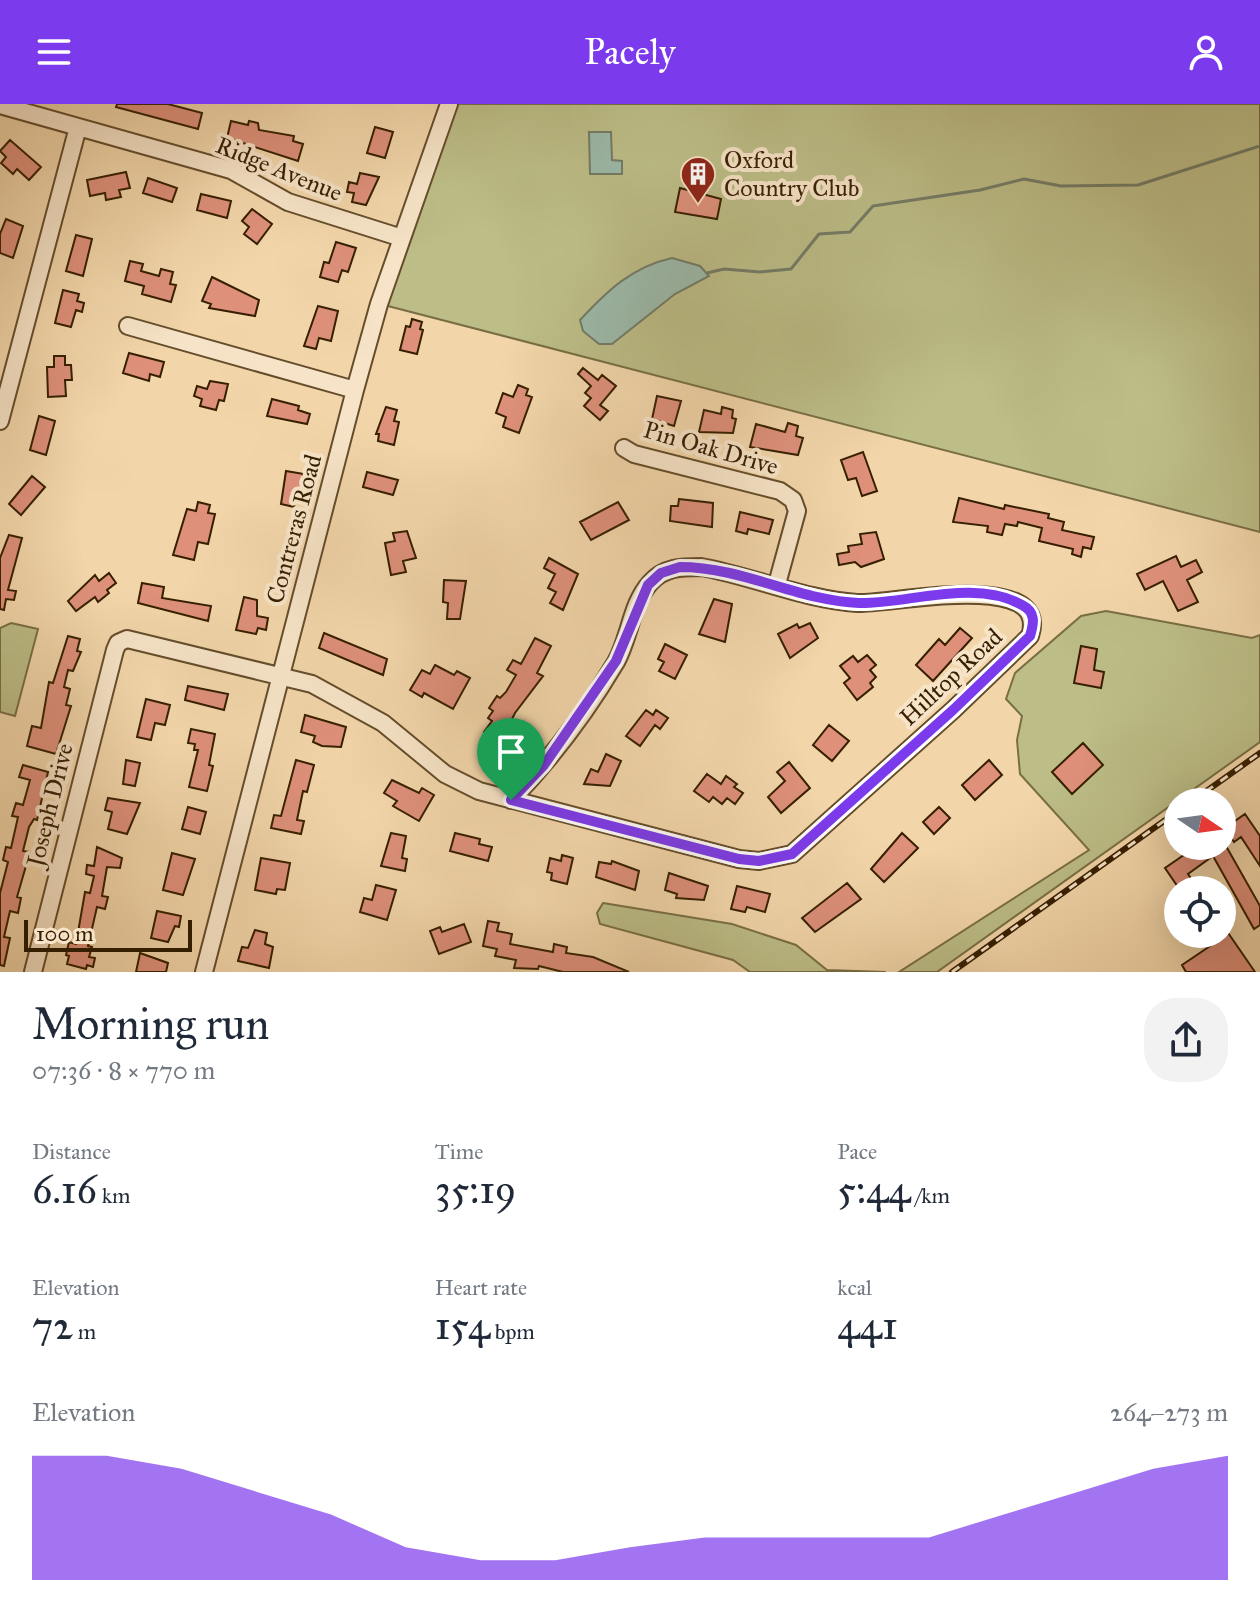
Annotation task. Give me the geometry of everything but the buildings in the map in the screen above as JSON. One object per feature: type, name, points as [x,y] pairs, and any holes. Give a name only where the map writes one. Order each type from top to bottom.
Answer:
[{"type":"street","name":"Contreras Road","points":[[204,972],[355,390],[402,238],[449,104]]},
{"type":"street","name":"Ridge Avenue","points":[[0,105],[231,170],[288,202],[402,238]]},
{"type":"street","points":[[0,421],[78,127]]},
{"type":"street","points":[[128,326],[355,390]]},
{"type":"street","name":"Pin Oak Drive","points":[[624,448],[634,454],[780,491],[793,500],[797,511],[777,584]]},
{"type":"street","name":"Hilltop Road","points":[[115,650],[118,643],[135,640],[312,684],[347,700],[389,728],[445,774],[479,791],[511,800],[739,859],[779,859],[792,854],[953,710],[1030,636],[1034,622],[1032,614],[1023,605],[978,595],[947,593],[858,603],[701,567],[680,567],[661,573],[638,602],[616,661],[544,765],[511,800]]},
{"type":"street","name":"Joseph Drive","points":[[33,972],[115,650]]},
{"type":"green space","points":[[456,104],[1260,104],[1260,532],[384,305]]},
{"type":"green space","points":[[1106,611],[1252,638],[1260,635],[1260,742],[1195,788],[1164,788],[1164,810],[937,972],[899,972],[1089,850],[1020,774],[1017,740],[1022,716],[1006,699],[1015,673],[1081,616]]},
{"type":"green space","points":[[11,623],[38,629],[15,716],[0,712],[0,628]]},
{"type":"green space","points":[[603,903],[732,924],[796,945],[827,970],[886,972],[750,972],[733,960],[600,924],[597,913]]},
{"type":"shaded area","points":[[589,132],[611,132],[612,160],[622,161],[622,174],[590,174]]},
{"type":"shaded area","points":[[672,258],[700,266],[709,276],[675,294],[612,344],[599,344],[583,331],[580,320],[611,290],[645,267]]},
{"type":"waterway","points":[[707,273],[724,269],[760,272],[791,269],[819,234],[850,232],[873,206],[980,190],[1024,179],[1061,186],[1138,185],[1260,146]]},
{"type":"railway","points":[[1211,788],[1260,753]]},
{"type":"railway","points":[[952,972],[1164,821]]},
{"type":"place","name":"Oxford Country Club","points":[[698,205]]},
{"type":"route","points":[[680,567],[701,567],[858,603],[947,593],[978,595],[1023,605],[1032,614],[1034,622],[1030,636],[991,674],[792,854],[779,859],[739,859],[511,800],[544,765],[616,661],[638,602],[648,585],[661,573],[680,567]]}]
